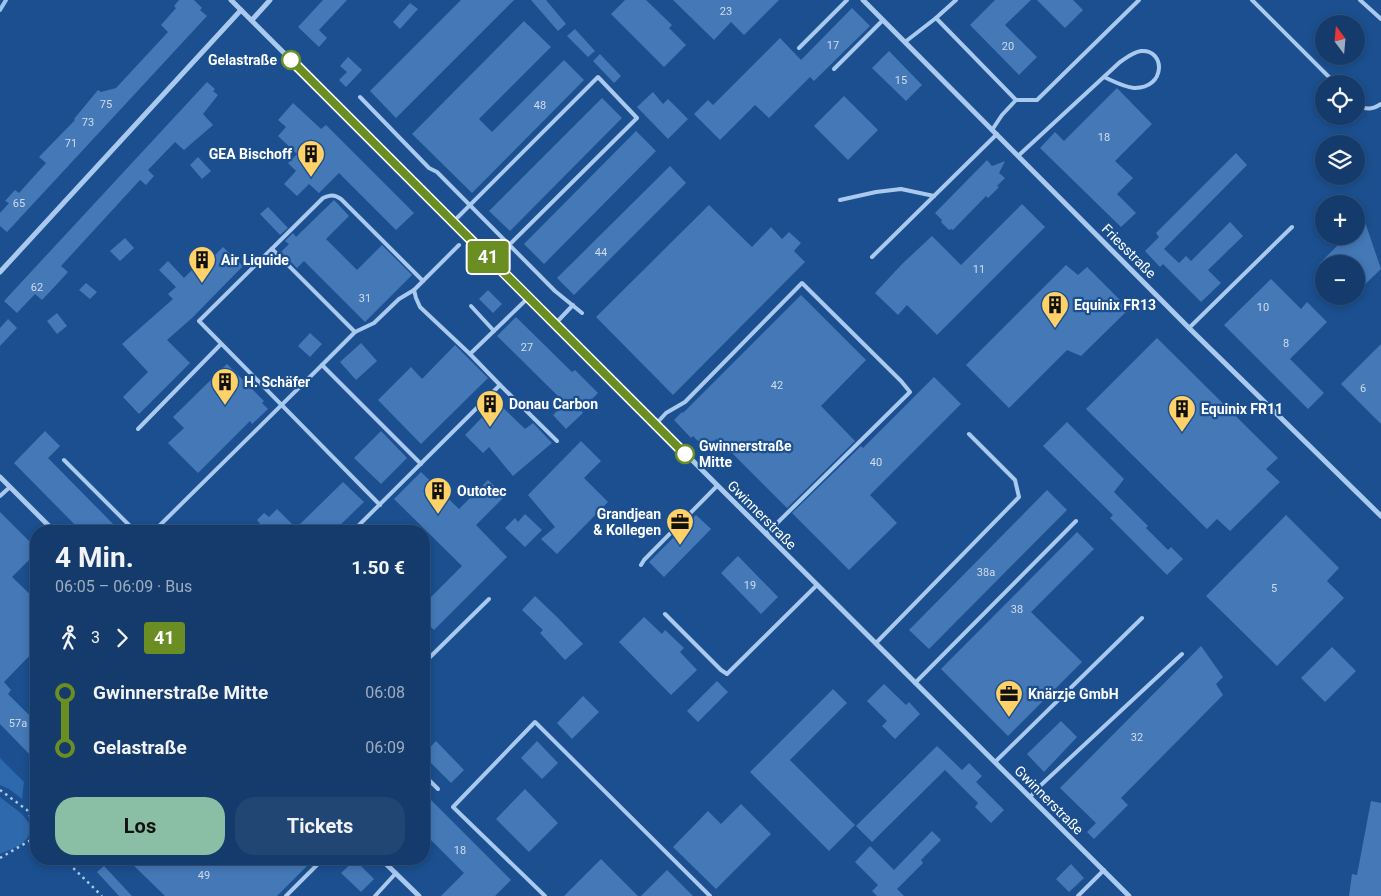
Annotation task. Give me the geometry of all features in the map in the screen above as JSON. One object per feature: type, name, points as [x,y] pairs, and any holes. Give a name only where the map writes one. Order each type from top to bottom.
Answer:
[{"type":"street","name":"Gwinnerstraße","points":[[231,0],[1130,896]]},
{"type":"street","points":[[252,20],[270,0]]},
{"type":"street","name":"Friesstraße","points":[[863,0],[1189,328],[1381,516]]},
{"type":"street","points":[[0,272],[241,10]]},
{"type":"street","points":[[0,477],[48,525]]},
{"type":"street","points":[[387,865],[419,896]]},
{"type":"lane","points":[[799,48],[847,0]]},
{"type":"lane","points":[[904,42],[956,0]]},
{"type":"lane","points":[[992,130],[1002,114],[1016,100],[1037,100],[1139,0]]},
{"type":"lane","points":[[1252,0],[1327,75]]},
{"type":"lane","points":[[1360,0],[1381,19]]},
{"type":"lane","points":[[936,18],[1016,100]]},
{"type":"lane","points":[[834,69],[883,20]]},
{"type":"lane","points":[[1018,156],[1120,62],[1139,51],[1145,51],[1151,54],[1159,64],[1159,73],[1155,80],[1141,87],[1124,86],[1104,77]]},
{"type":"lane","points":[[453,222],[598,78],[637,118],[509,245]]},
{"type":"lane","points":[[360,97],[429,168],[437,172],[555,291],[582,313]]},
{"type":"lane","points":[[1365,107],[1374,108],[1381,104]]},
{"type":"lane","points":[[872,257],[997,134]]},
{"type":"lane","points":[[840,200],[901,189],[934,196]]},
{"type":"lane","points":[[380,505],[199,322],[323,198],[330,195],[336,195],[341,199],[423,281]]},
{"type":"lane","points":[[1189,328],[1292,228]]},
{"type":"lane","points":[[160,525],[354,332],[374,323],[399,299],[414,290],[459,245]]},
{"type":"lane","points":[[272,249],[354,332]]},
{"type":"lane","points":[[656,424],[666,413],[684,402],[802,283],[894,374],[910,392],[766,534]]},
{"type":"lane","points":[[414,290],[420,306],[557,441]]},
{"type":"lane","points":[[470,354],[528,297]]},
{"type":"lane","points":[[555,324],[573,305]]},
{"type":"lane","points":[[471,306],[494,331]]},
{"type":"lane","points":[[138,429],[221,344]]},
{"type":"lane","points":[[322,364],[421,464]]},
{"type":"lane","points":[[359,525],[500,385]]},
{"type":"lane","points":[[876,644],[1018,497],[1015,480],[969,434]]},
{"type":"lane","points":[[64,460],[129,525]]},
{"type":"lane","points":[[641,565],[718,486]]},
{"type":"lane","points":[[0,496],[10,487]]},
{"type":"lane","points":[[916,683],[1076,521]]},
{"type":"lane","points":[[664,614],[727,674],[817,585]]},
{"type":"lane","points":[[430,657],[489,599]]},
{"type":"lane","points":[[995,762],[1142,618]]},
{"type":"lane","points":[[1030,797],[1182,654]]},
{"type":"lane","points":[[545,896],[453,807],[535,722],[710,896]]},
{"type":"lane","points":[[430,781],[438,789]]},
{"type":"lane","points":[[286,896],[317,865]]},
{"type":"lane","points":[[1078,896],[1104,870]]},
{"type":"lane","points":[[375,896],[396,873]]},
{"type":"path","points":[[0,790],[27,810],[30,816]]},
{"type":"path","points":[[0,858],[30,840]]},
{"type":"path","points":[[70,865],[102,896]]},
{"type":"shaded area","points":[[0,758],[24,782],[22,799],[0,785]]},
{"type":"shaded area","points":[[0,797],[22,814],[30,825],[30,832],[21,844],[0,854]]},
{"type":"building","points":[[179,0],[194,0],[202,8],[200,10],[207,16],[7,232],[0,226],[0,213],[9,203],[5,201],[15,190],[19,193],[46,163],[39,157],[75,120],[98,90],[101,92],[116,88],[168,32],[161,25],[176,8],[174,6]]},
{"type":"building","points":[[323,0],[347,0],[319,30],[327,38],[319,47],[298,27]]},
{"type":"building","points":[[461,0],[514,0],[396,118],[370,91]]},
{"type":"building","points":[[531,0],[546,0],[566,24],[558,31]]},
{"type":"building","points":[[625,0],[646,0],[672,25],[669,28],[686,45],[664,67],[611,14]]},
{"type":"building","points":[[673,0],[779,0],[744,35],[731,22],[714,40]]},
{"type":"building","points":[[995,0],[1031,0],[1005,25],[1037,57],[1019,75],[970,25]]},
{"type":"building","points":[[1037,0],[1073,0],[1083,10],[1065,28]]},
{"type":"building","points":[[410,3],[418,9],[400,29],[393,22]]},
{"type":"building","points":[[852,8],[870,26],[814,81],[810,77],[769,118],[755,105],[720,140],[694,114],[708,100],[713,105],[780,38],[801,60]]},
{"type":"building","points":[[524,21],[551,47],[479,119],[492,132],[564,60],[584,80],[472,193],[412,134]]},
{"type":"building","points":[[575,29],[595,51],[588,57],[567,36]]},
{"type":"building","points":[[889,51],[922,85],[906,101],[872,68]]},
{"type":"building","points":[[600,54],[621,76],[614,83],[593,61]]},
{"type":"building","points":[[348,57],[362,70],[346,87],[339,80],[347,72],[340,66]]},
{"type":"building","points":[[207,82],[215,89],[213,91],[218,95],[203,114],[213,125],[184,150],[175,142],[148,170],[154,176],[146,185],[140,180],[61,266],[68,272],[59,282],[42,300],[35,294],[17,313],[4,301]]},
{"type":"building","points":[[1117,88],[1152,124],[1115,161],[1133,178],[1117,194],[1136,213],[1121,227],[1040,148],[1055,132],[1064,141]]},
{"type":"building","points":[[653,92],[663,104],[668,99],[688,119],[668,139],[637,107]]},
{"type":"building","points":[[844,96],[878,130],[848,160],[814,126]]},
{"type":"building","points":[[602,98],[622,118],[510,231],[489,211]]},
{"type":"building","name":"GEA Bischoff","points":[[293,103],[321,129],[326,125],[414,213],[396,230],[339,173],[319,193],[309,184],[297,196],[284,184],[296,171],[288,163],[297,154],[278,136],[286,127],[278,120]]},
{"type":"building","points":[[636,131],[656,151],[544,264],[524,244]]},
{"type":"building","points":[[1236,153],[1247,165],[1164,249],[1179,263],[1186,256],[1191,261],[1230,222],[1243,236],[1208,270],[1221,283],[1201,302],[1163,264],[1160,267],[1145,251],[1159,237],[1156,233]]},
{"type":"building","points":[[198,157],[211,171],[202,179],[190,165]]},
{"type":"building","points":[[987,160],[992,166],[1005,161],[999,173],[1005,178],[988,198],[986,196],[953,230],[949,230],[935,213]]},
{"type":"building","points":[[670,166],[686,183],[574,295],[557,278]]},
{"type":"building","points":[[334,200],[349,216],[326,239],[357,270],[382,245],[412,275],[365,322],[304,261],[297,268],[281,252],[289,244],[285,241],[293,233],[296,237]]},
{"type":"building","points":[[1022,204],[1045,227],[937,335],[907,305],[898,315],[875,293],[932,236],[961,265]]},
{"type":"building","points":[[709,205],[752,247],[771,227],[782,239],[789,232],[801,243],[794,251],[805,262],[673,395],[596,317]]},
{"type":"building","points":[[268,207],[288,228],[280,235],[260,214]]},
{"type":"building","points":[[1365,222],[1381,269],[1365,284],[1365,255],[1328,255],[1338,245],[1365,245]]},
{"type":"building","points":[[125,238],[134,248],[120,261],[110,251]]},
{"type":"building","points":[[223,247],[243,266],[192,318],[167,340],[190,363],[139,414],[123,397],[148,372],[122,344],[173,299],[168,294],[176,287],[159,270],[168,261],[184,278],[192,270],[196,274]]},
{"type":"building","name":"Equinix FR13","points":[[1066,265],[1078,275],[1087,267],[1129,309],[1081,356],[1067,350],[1009,408],[966,365]]},
{"type":"building","points":[[1271,279],[1301,309],[1307,302],[1327,322],[1290,359],[1324,393],[1308,409],[1224,325]]},
{"type":"building","points":[[86,283],[97,292],[90,299],[79,290]]},
{"type":"building","points":[[488,290],[502,304],[493,313],[479,299]]},
{"type":"building","points":[[801,295],[866,360],[821,406],[855,441],[787,508],[722,443],[716,439],[706,449],[693,436],[691,438],[674,420]]},
{"type":"building","points":[[57,313],[67,326],[57,334],[47,321]]},
{"type":"building","points":[[516,317],[572,372],[575,370],[598,393],[581,410],[583,413],[566,429],[553,415],[565,403],[497,336]]},
{"type":"building","points":[[8,319],[17,328],[0,346],[0,328]]},
{"type":"building","points":[[310,333],[322,344],[310,357],[298,346]]},
{"type":"building","name":"Equinix FR11","points":[[1157,338],[1278,458],[1266,469],[1280,482],[1230,531],[1217,519],[1207,529],[1086,409]]},
{"type":"building","points":[[361,343],[377,361],[356,380],[340,362]]},
{"type":"building","points":[[1381,344],[1381,424],[1341,384]]},
{"type":"building","points":[[455,345],[488,378],[421,444],[378,400],[411,367],[422,379]]},
{"type":"building","name":"H. Schäfer","points":[[227,364],[264,401],[262,403],[268,409],[252,424],[250,421],[198,473],[168,443],[184,428],[173,417]]},
{"type":"building","points":[[934,377],[961,404],[870,495],[897,523],[849,570],[792,513],[861,446],[863,448]]},
{"type":"building","points":[[497,402],[525,429],[533,423],[552,443],[513,476],[489,447],[483,453],[465,435]]},
{"type":"building","points":[[1067,422],[1124,479],[1114,492],[1148,526],[1146,528],[1168,550],[1171,547],[1183,559],[1167,575],[1110,518],[1113,515],[1043,446]]},
{"type":"building","points":[[45,431],[60,446],[48,458],[114,525],[75,525],[14,463]]},
{"type":"building","points":[[381,431],[407,458],[381,484],[354,458]]},
{"type":"building","points":[[581,441],[601,461],[584,478],[608,502],[557,554],[541,539],[555,527],[528,495]]},
{"type":"building","points":[[421,472],[459,509],[488,480],[505,496],[476,525],[507,557],[434,630],[430,626],[430,598],[462,566],[430,534],[430,525],[420,525],[394,499]]},
{"type":"building","points":[[343,482],[364,502],[340,525],[299,525]]},
{"type":"building","points":[[1047,490],[1067,510],[929,649],[909,630]]},
{"type":"building","points":[[277,509],[293,525],[261,525],[257,520],[264,513],[269,517]]},
{"type":"building","points":[[0,512],[30,542],[30,559],[12,577],[30,594],[30,655],[4,682],[11,690],[8,694],[30,716],[30,755],[0,724]]},
{"type":"building","points":[[525,514],[542,530],[525,547],[505,528],[515,518],[518,522]]},
{"type":"building","name":"Grandjean & Kollegen","points":[[696,515],[711,529],[664,577],[649,562]]},
{"type":"building","points":[[1286,515],[1339,568],[1327,581],[1344,598],[1277,666],[1206,596]]},
{"type":"building","points":[[1077,532],[1094,549],[1031,612],[1082,662],[1008,736],[941,669]]},
{"type":"building","points":[[738,556],[778,597],[761,614],[721,573]]},
{"type":"building","points":[[535,596],[583,644],[565,660],[540,633],[543,630],[522,610]]},
{"type":"building","points":[[644,617],[662,634],[665,630],[684,648],[680,652],[697,670],[671,695],[619,642]]},
{"type":"building","points":[[1201,646],[1223,677],[1216,684],[1223,695],[1121,798],[1128,805],[1094,839],[1087,832],[1096,823],[1060,788]]},
{"type":"building","points":[[1332,647],[1356,671],[1325,702],[1301,678]]},
{"type":"building","points":[[717,681],[728,692],[698,722],[687,711]]},
{"type":"building","points":[[884,684],[906,705],[909,702],[920,714],[895,739],[882,726],[887,721],[867,701]]},
{"type":"building","points":[[833,689],[847,703],[790,760],[855,825],[829,851],[750,772]]},
{"type":"building","points":[[583,696],[599,712],[572,739],[557,723]]},
{"type":"building","points":[[1061,721],[1077,737],[1044,772],[1027,754]]},
{"type":"building","points":[[436,741],[464,770],[451,783],[430,762],[430,748]]},
{"type":"building","points":[[537,741],[558,763],[542,779],[521,758]]},
{"type":"building","points":[[937,746],[962,770],[969,763],[982,776],[976,782],[1004,810],[991,823],[975,807],[978,803],[945,770],[872,842],[856,826]]},
{"type":"building","points":[[525,789],[558,823],[529,852],[496,819]]},
{"type":"building","points":[[430,799],[511,880],[495,896],[441,896],[464,873],[430,839]]},
{"type":"building","points":[[1371,801],[1381,803],[1381,896],[1349,896],[1352,874],[1357,875]]},
{"type":"building","points":[[741,804],[771,834],[716,889],[673,847],[708,811],[721,824]]},
{"type":"building","points":[[932,831],[941,840],[921,860],[923,863],[897,889],[904,896],[877,896],[872,891],[878,885],[855,862],[870,846],[894,870]]},
{"type":"building","points":[[601,859],[638,896],[564,896]]},
{"type":"building","points":[[1071,864],[1084,878],[1069,892],[1056,879]]},
{"type":"building","points":[[133,865],[308,865],[277,896],[165,896]]},
{"type":"building","points":[[350,865],[360,865],[374,879],[361,892],[341,873]]},
{"type":"building","points":[[104,866],[132,896],[119,896],[97,872]]},
{"type":"building","points":[[667,870],[693,896],[641,896]]},
{"type":"waterway","points":[[0,10],[6,0]]},
{"type":"bus line","name":"41","points":[[291,60],[685,454]]},
{"type":"place","name":"Gelastraße","points":[[291,60]]},
{"type":"place","name":"GEA Bischoff","points":[[311,178]]},
{"type":"place","name":"Air Liquide","points":[[202,284]]},
{"type":"place","name":"Equinix FR13","points":[[1055,329]]},
{"type":"place","name":"H. Schäfer","points":[[225,406]]},
{"type":"place","name":"Donau Carbon","points":[[490,428]]},
{"type":"place","name":"Equinix FR11","points":[[1182,433]]},
{"type":"place","name":"Gwinnerstraße Mitte","points":[[685,454]]},
{"type":"place","name":"Outotec","points":[[438,515]]},
{"type":"place","name":"Grandjean & Kollegen","points":[[680,546]]},
{"type":"place","name":"Knärzje GmbH","points":[[1009,718]]}]
